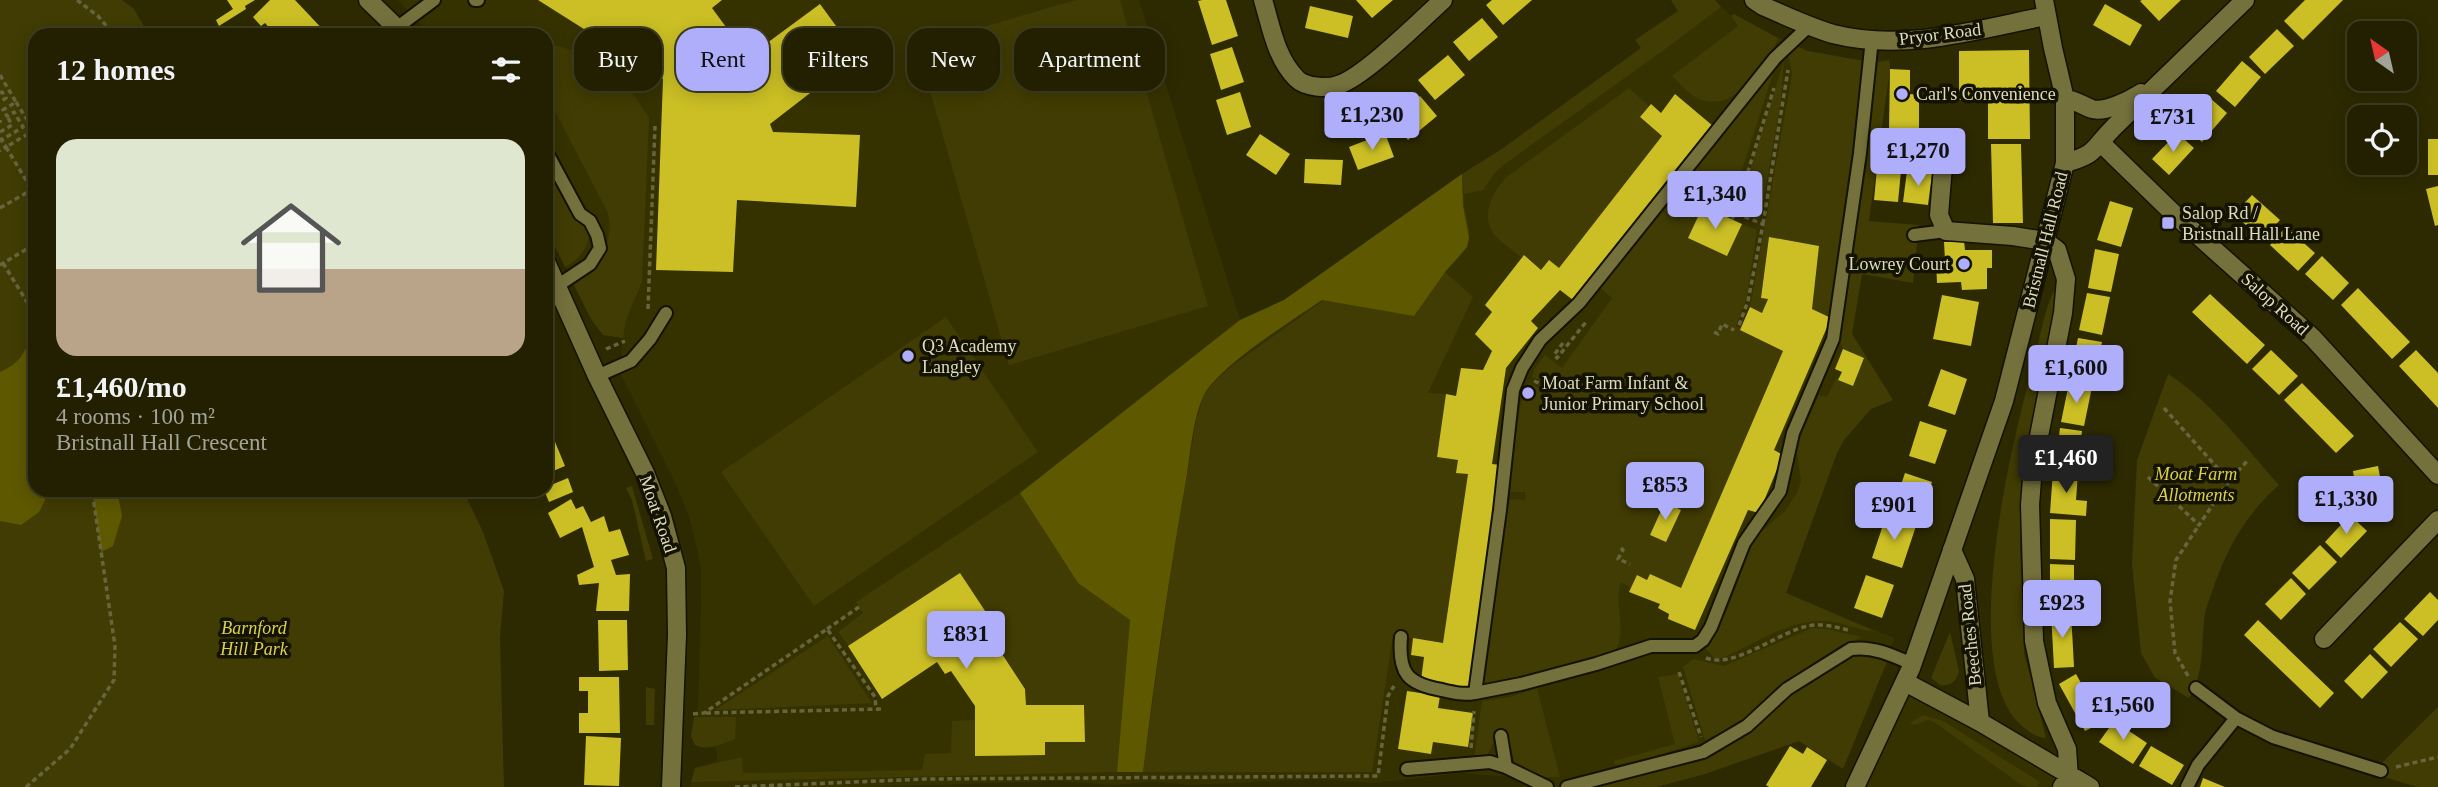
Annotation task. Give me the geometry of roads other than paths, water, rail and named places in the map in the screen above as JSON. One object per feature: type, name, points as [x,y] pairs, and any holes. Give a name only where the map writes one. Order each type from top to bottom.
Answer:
[{"type":"street","points":[[368,0],[392,28]]},
{"type":"street","points":[[1263,0],[1277,49],[1298,80],[1316,86],[1338,86],[1359,74],[1443,0]]},
{"type":"street","points":[[2065,163],[2086,157],[2245,0]]},
{"type":"street","name":"Pryor Road","points":[[1762,2],[1809,26],[1835,34],[1917,40],[2045,8]]},
{"type":"street","name":"Bristnall Hall Road","points":[[1855,787],[1912,664],[2004,401],[2065,163],[2066,99],[2045,8]]},
{"type":"street","points":[[2066,99],[2075,100],[2092,109],[2125,103],[2170,74]]},
{"type":"street","name":"Salop Road","points":[[2092,109],[2105,124],[2104,139],[2173,213],[2314,338],[2438,474]]},
{"type":"street","points":[[1893,160],[1928,162],[1943,166],[1939,215],[1946,231],[2045,241],[2057,250],[2066,279],[2063,313],[2033,467],[2030,505],[2034,641],[2047,703],[2067,750],[2066,782]]},
{"type":"street","name":"Moat Road","points":[[553,277],[597,376],[645,473],[662,516],[676,568],[677,635],[671,787]]},
{"type":"street","points":[[2324,639],[2438,520]]},
{"type":"street","name":"Beeches Road","points":[[1952,550],[1965,579],[1980,722]]},
{"type":"street","name":"Beeches Road","points":[[1905,682],[1980,722],[2066,782],[2090,787]]},
{"type":"lane","points":[[402,28],[434,0]]},
{"type":"lane","points":[[1474,699],[1500,510],[1513,390],[1522,368],[1540,340],[1579,303],[1699,155],[1724,119],[1785,47],[1809,26]]},
{"type":"lane","points":[[1401,637],[1403,670],[1414,683],[1474,699],[1651,646],[1695,646],[1707,634],[1744,543],[1780,491],[1793,433],[1833,339],[1858,167],[1872,38]]},
{"type":"lane","points":[[553,164],[580,214],[590,221],[600,248],[590,264],[557,286]]},
{"type":"lane","points":[[1914,235],[1946,231]]},
{"type":"lane","points":[[597,376],[631,361],[650,339],[666,313]]},
{"type":"lane","points":[[1567,787],[1706,751],[1747,726],[1787,689],[1851,649],[1863,647],[1884,652],[1912,664]]},
{"type":"lane","points":[[2196,688],[2236,718],[2273,737],[2381,771]]},
{"type":"lane","points":[[2187,787],[2198,765],[2236,718]]},
{"type":"lane","points":[[1501,736],[1506,767]]},
{"type":"lane","points":[[1407,769],[1490,762],[1547,787]]},
{"type":"place","name":"Carl's Convenience","points":[[1902,94]]},
{"type":"place","name":"Salop Rd / Bristnall Hall Lane","points":[[2168,223]]},
{"type":"place","name":"Lowrey Court","points":[[1964,264]]},
{"type":"place","name":"Q3 Academy Langley","points":[[908,356]]},
{"type":"place","name":"Moat Farm Infant & Junior Primary School","points":[[1528,393]]},
{"type":"park label","name":"Moat Farm Allotments","points":[[2196,484]]},
{"type":"park label","name":"Barnford Hill Park","points":[[254,638]]}]
